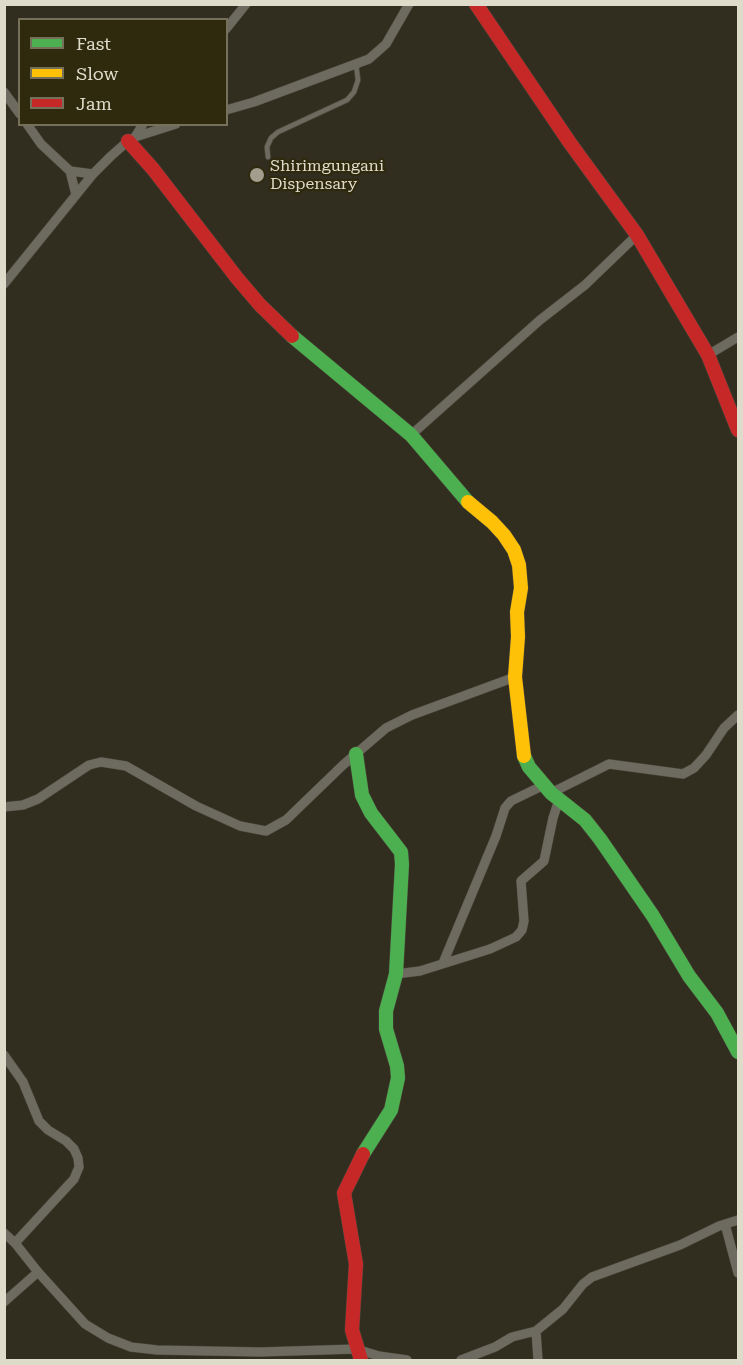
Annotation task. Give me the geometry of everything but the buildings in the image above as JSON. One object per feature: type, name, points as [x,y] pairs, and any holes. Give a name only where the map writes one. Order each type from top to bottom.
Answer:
[{"type":"street","points":[[228,109],[369,59],[386,44],[409,4]]},
{"type":"street","points":[[476,4],[570,143],[637,234],[708,355],[738,430]]},
{"type":"street","points":[[228,26],[244,5]]},
{"type":"street","points":[[4,92],[18,111]]},
{"type":"street","points":[[28,126],[41,144],[70,171],[76,195]]},
{"type":"street","points":[[4,284],[93,174],[132,139],[142,126]]},
{"type":"street","points":[[132,139],[170,126]]},
{"type":"street","points":[[132,139],[260,305],[328,367],[411,435],[448,482],[492,522],[514,550],[519,565],[521,588],[517,612],[515,677],[524,756],[529,767],[551,793],[573,809],[600,839],[654,916],[689,976],[717,1013],[738,1052]]},
{"type":"street","points":[[70,171],[93,174]]},
{"type":"street","points":[[411,435],[540,320],[585,285],[637,234]]},
{"type":"street","points":[[708,355],[738,337]]},
{"type":"street","points":[[4,807],[23,805],[38,799],[89,765],[101,762],[126,766],[196,806],[240,826],[266,831],[286,820],[386,728],[412,715],[515,677]]},
{"type":"street","points":[[442,963],[496,836],[505,808],[511,801],[551,793],[609,764],[683,774],[694,768],[724,728],[738,715]]},
{"type":"street","points":[[356,754],[362,795],[371,813],[401,852],[402,864],[396,974],[386,1011],[386,1029],[397,1066],[398,1078],[391,1110],[364,1152],[344,1193],[344,1203],[355,1244],[352,1330],[359,1355]]},
{"type":"street","points":[[396,974],[420,971],[508,942],[522,930],[524,921],[521,881],[544,861],[553,818],[551,793]]},
{"type":"street","points":[[4,1054],[23,1082],[39,1121],[74,1149],[79,1167],[74,1179],[15,1243]]},
{"type":"street","points":[[461,1360],[495,1347],[512,1337],[536,1331],[563,1309],[583,1284],[592,1277],[680,1245],[725,1224],[738,1221]]},
{"type":"street","points":[[725,1224],[738,1273]]},
{"type":"street","points":[[4,1233],[85,1324],[108,1338],[131,1347],[157,1350],[359,1355],[407,1360]]},
{"type":"street","points":[[4,1302],[38,1272]]},
{"type":"street","points":[[536,1331],[538,1360]]},
{"type":"lane","points":[[267,158],[267,147],[271,138],[278,132],[347,100],[354,92],[358,80],[356,64]]},
{"type":"traffic: fast","points":[[292,336],[411,435],[468,502]]},
{"type":"traffic: fast","points":[[356,754],[362,795],[371,813],[401,852],[402,864],[396,974],[386,1011],[386,1029],[397,1066],[398,1078],[391,1110],[363,1154]]},
{"type":"traffic: fast","points":[[524,756],[529,767],[551,793],[585,820],[600,839],[653,916],[689,976],[717,1013],[738,1052]]},
{"type":"traffic: slow","points":[[468,502],[504,535],[514,550],[519,565],[521,588],[517,612],[515,677],[524,756]]},
{"type":"traffic: jam","points":[[476,4],[570,143],[637,235],[708,355],[738,430]]},
{"type":"traffic: jam","points":[[128,141],[153,169],[237,278],[260,305],[292,336]]},
{"type":"traffic: jam","points":[[361,1360],[352,1330],[356,1264],[344,1193],[363,1154]]},
{"type":"place","name":"Shirimgungani Dispensary","points":[[257,175]]}]
